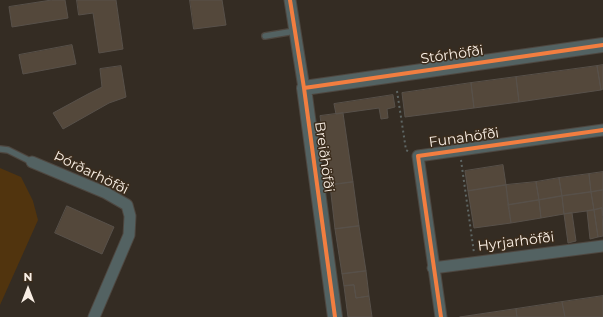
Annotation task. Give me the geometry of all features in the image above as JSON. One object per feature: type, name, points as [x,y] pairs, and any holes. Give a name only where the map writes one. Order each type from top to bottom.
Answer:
[{"type":"street","name":"Breiðhöfði","points":[[290,0],[304,88],[335,317]]},
{"type":"street","name":"Stórhöfði","points":[[304,88],[603,45]]},
{"type":"street","name":"Funahöfði","points":[[441,317],[418,156],[603,130]]},
{"type":"street","name":"Þórðarhöfði","points":[[32,162],[106,193],[127,205],[130,216],[129,235],[94,317]]},
{"type":"street","name":"Hyrjarhöfði","points":[[433,268],[603,246]]},
{"type":"lane","points":[[265,36],[295,31]]},
{"type":"lane","name":"Þórðarhöfði","points":[[0,149],[8,150],[32,162]]},
{"type":"path","points":[[397,90],[406,150],[418,156]]},
{"type":"path","points":[[459,150],[476,262]]},
{"type":"shaded area","points":[[0,168],[21,177],[33,201],[38,220],[0,305]]},
{"type":"building","points":[[52,0],[65,0],[68,18],[12,27],[9,7]]},
{"type":"building","points":[[77,0],[116,0],[123,49],[99,53],[93,13],[79,15]]},
{"type":"building","points":[[190,0],[222,0],[226,25],[194,29]]},
{"type":"building","points":[[72,45],[76,64],[23,74],[19,55]]},
{"type":"building","points":[[603,65],[603,89],[601,90],[597,66]]},
{"type":"building","points":[[121,66],[126,97],[109,103],[63,129],[53,113],[102,87],[100,69]]},
{"type":"building","points":[[597,66],[601,90],[519,102],[516,77]]},
{"type":"building","points":[[516,77],[519,102],[474,108],[471,83]]},
{"type":"building","points":[[471,83],[474,108],[405,117],[402,93]]},
{"type":"building","points":[[393,95],[395,107],[387,109],[388,118],[381,119],[379,108],[336,114],[334,104]]},
{"type":"building","points":[[343,113],[353,182],[330,185],[320,116]]},
{"type":"building","points":[[503,165],[506,185],[468,191],[465,171]]},
{"type":"building","points":[[603,172],[603,190],[591,192],[589,174]]},
{"type":"building","points":[[589,174],[591,192],[562,196],[559,178]]},
{"type":"building","points":[[559,178],[562,196],[539,200],[536,182]]},
{"type":"building","points":[[353,182],[359,226],[335,229],[330,185]]},
{"type":"building","points":[[536,182],[539,200],[508,205],[506,185]]},
{"type":"building","points":[[506,185],[511,223],[474,228],[468,191]]},
{"type":"building","points":[[603,190],[603,216],[602,208],[594,210],[591,192]]},
{"type":"building","points":[[591,192],[594,210],[564,214],[562,196]]},
{"type":"building","points":[[562,196],[564,214],[541,218],[539,200]]},
{"type":"building","points":[[539,200],[541,218],[511,223],[508,205]]},
{"type":"building","points":[[67,206],[114,227],[102,254],[55,233]]},
{"type":"building","points":[[602,208],[603,236],[598,237],[594,210]]},
{"type":"building","points":[[594,210],[598,237],[590,239],[587,211]]},
{"type":"building","points":[[572,213],[576,241],[568,243],[564,214]]},
{"type":"building","points":[[359,226],[366,271],[342,274],[335,229]]},
{"type":"building","points":[[366,271],[369,296],[356,298],[354,285],[344,286],[342,274]]},
{"type":"building","points":[[354,285],[356,298],[369,296],[372,317],[348,317],[344,286]]},
{"type":"building","points":[[603,296],[603,317],[565,317],[562,302]]},
{"type":"building","points":[[562,302],[565,317],[517,317],[516,309]]},
{"type":"building","points":[[516,309],[517,317],[460,317]]},
{"type":"cycle path","points":[[290,0],[304,88],[335,317]]},
{"type":"cycle path","points":[[304,88],[603,45]]},
{"type":"cycle path","points":[[441,317],[418,156],[603,130]]}]
